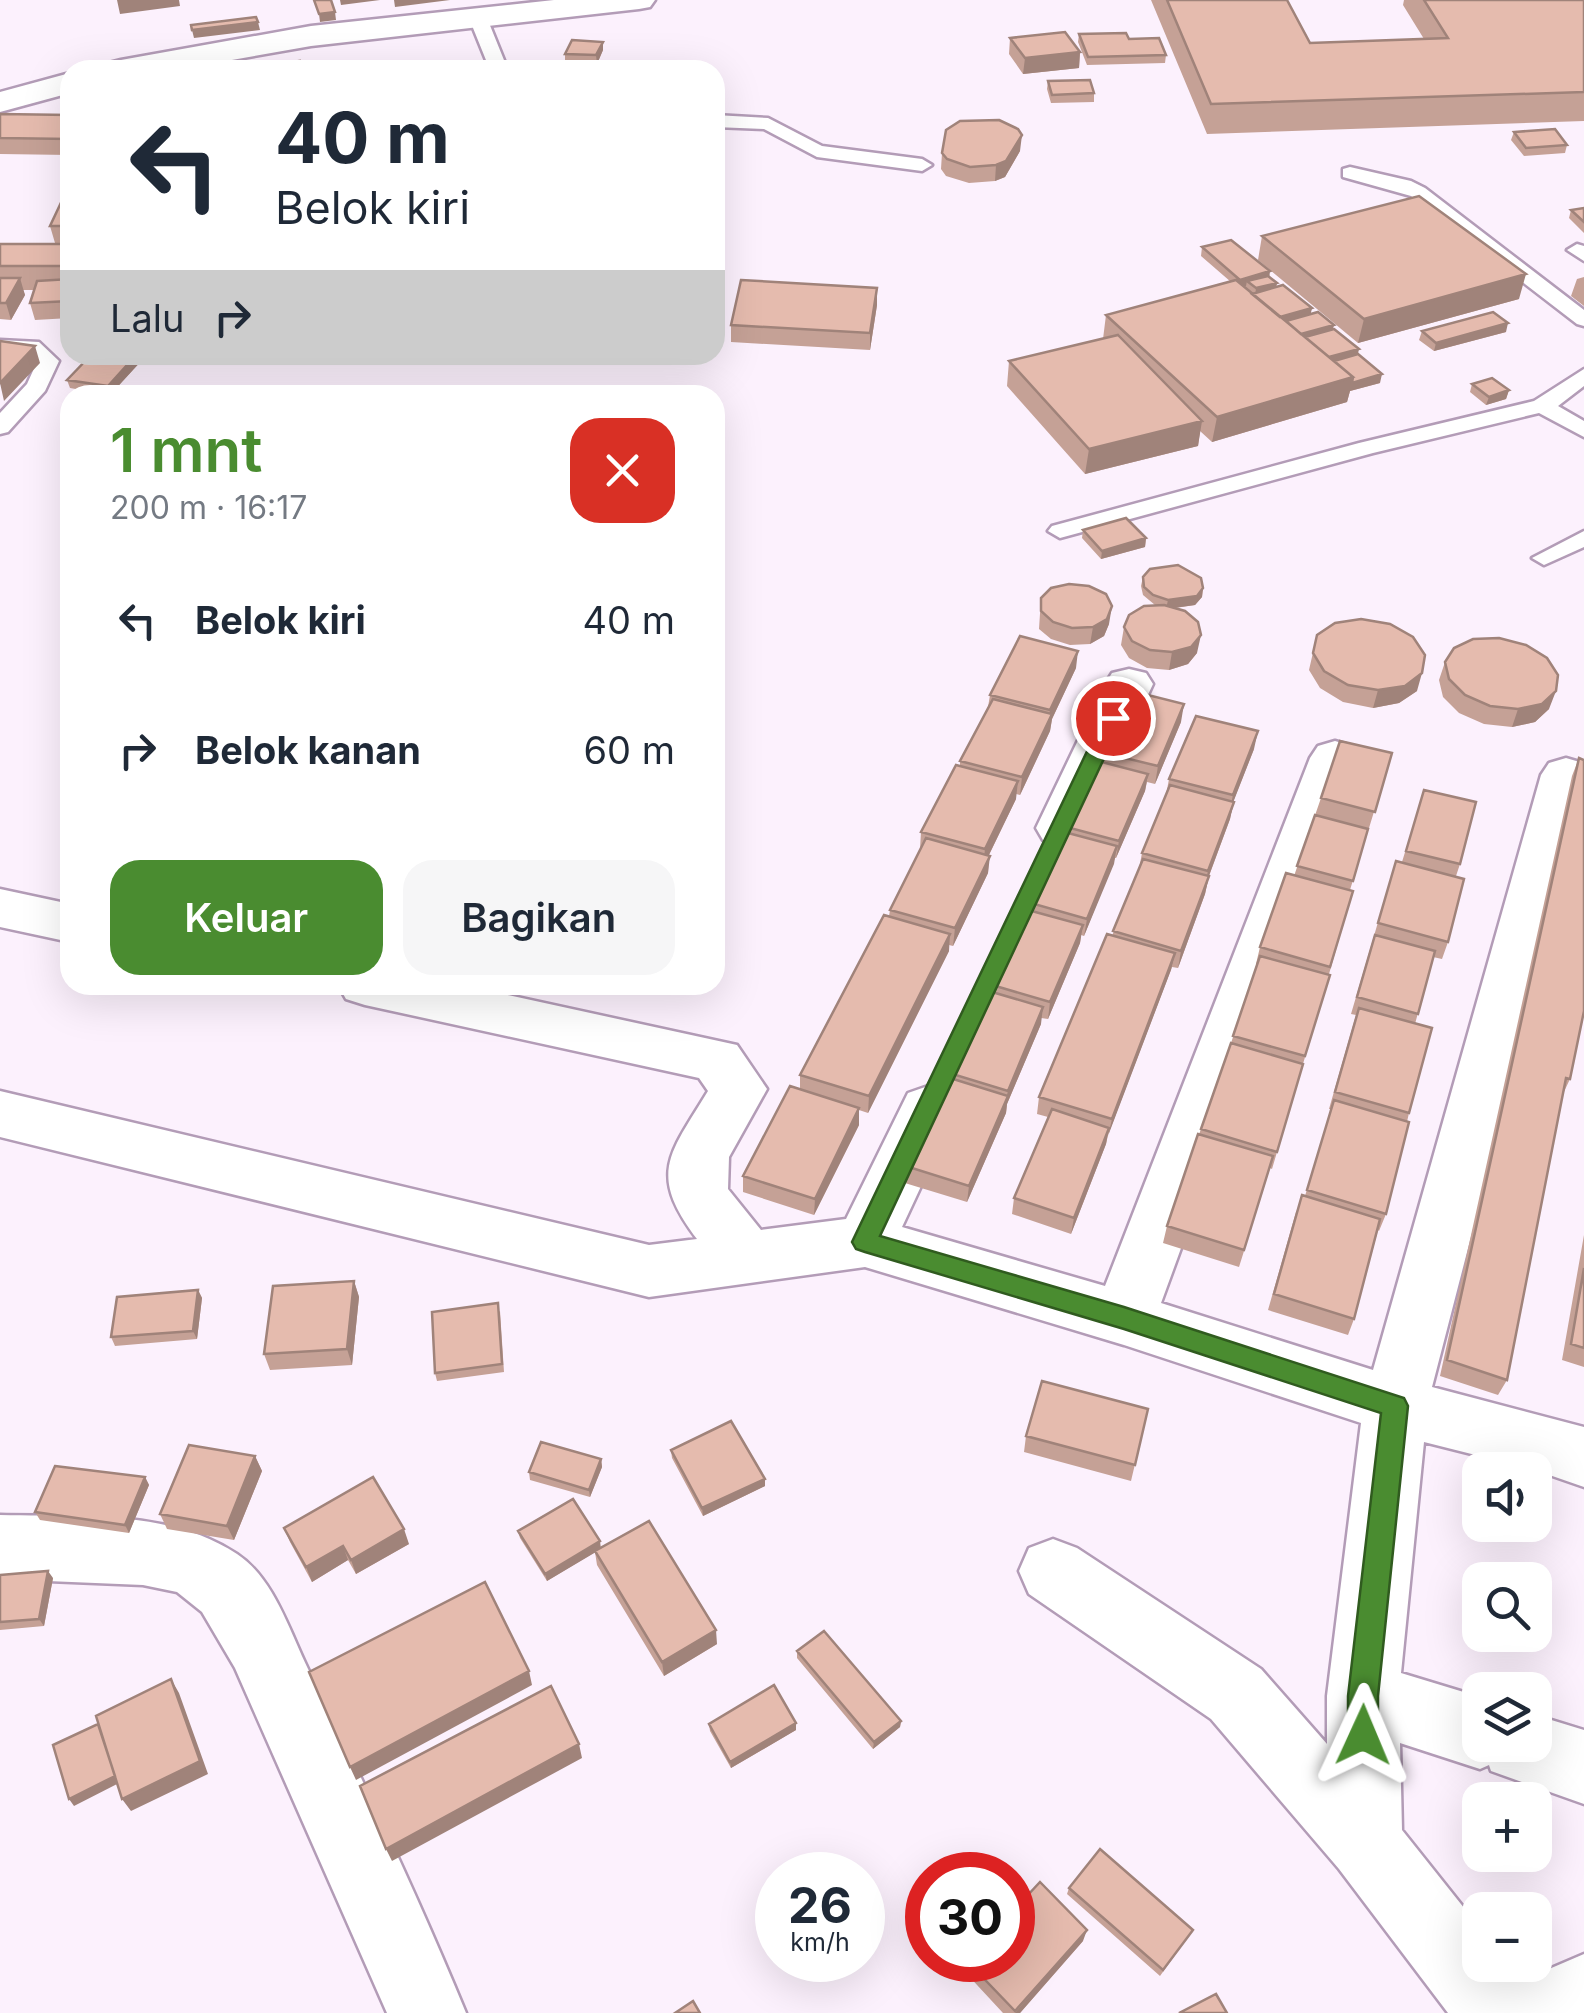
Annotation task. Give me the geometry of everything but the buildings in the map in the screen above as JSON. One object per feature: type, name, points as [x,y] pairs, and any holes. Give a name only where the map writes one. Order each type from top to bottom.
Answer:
[{"type":"street","points":[[172,60],[241,46],[639,0]]},
{"type":"street","points":[[0,102],[60,86]]},
{"type":"street","points":[[1044,864],[1130,684]]},
{"type":"street","points":[[1124,1318],[1335,758]]},
{"type":"street","points":[[1365,1843],[1363,1696],[1395,1406],[1566,775]]},
{"type":"street","points":[[0,908],[60,920]]},
{"type":"street","points":[[412,995],[717,1060],[739,1089],[700,1155],[698,1195],[747,1258]]},
{"type":"street","points":[[865,1242],[950,1062]]},
{"type":"street","points":[[0,1114],[649,1271],[865,1242],[1124,1318],[1395,1406],[1584,1457]]},
{"type":"street","points":[[0,1547],[116,1551],[182,1560],[215,1577],[239,1605],[317,1764],[427,2013]]},
{"type":"street","points":[[1053,1571],[1236,1694],[1365,1843],[1497,2013]]},
{"type":"street","points":[[1363,1696],[1462,1727]]},
{"type":"street","points":[[1552,1756],[1584,1767]]},
{"type":"street","points":[[1539,2013],[1584,1993]]},
{"type":"lane","points":[[478,18],[495,60]]},
{"type":"lane","points":[[725,122],[768,124],[817,151],[922,165]]},
{"type":"lane","points":[[1350,173],[1418,192],[1584,320]]},
{"type":"lane","points":[[0,346],[30,346],[48,361],[38,386],[0,427]]},
{"type":"lane","points":[[1060,531],[1366,448],[1542,406],[1567,392],[1584,376]]},
{"type":"lane","points":[[1542,406],[1584,430]]},
{"type":"lane","points":[[1544,558],[1584,538]]},
{"type":"route","points":[[1113,718],[865,1242],[1124,1318],[1395,1406],[1363,1696],[1363,1735]]}]
